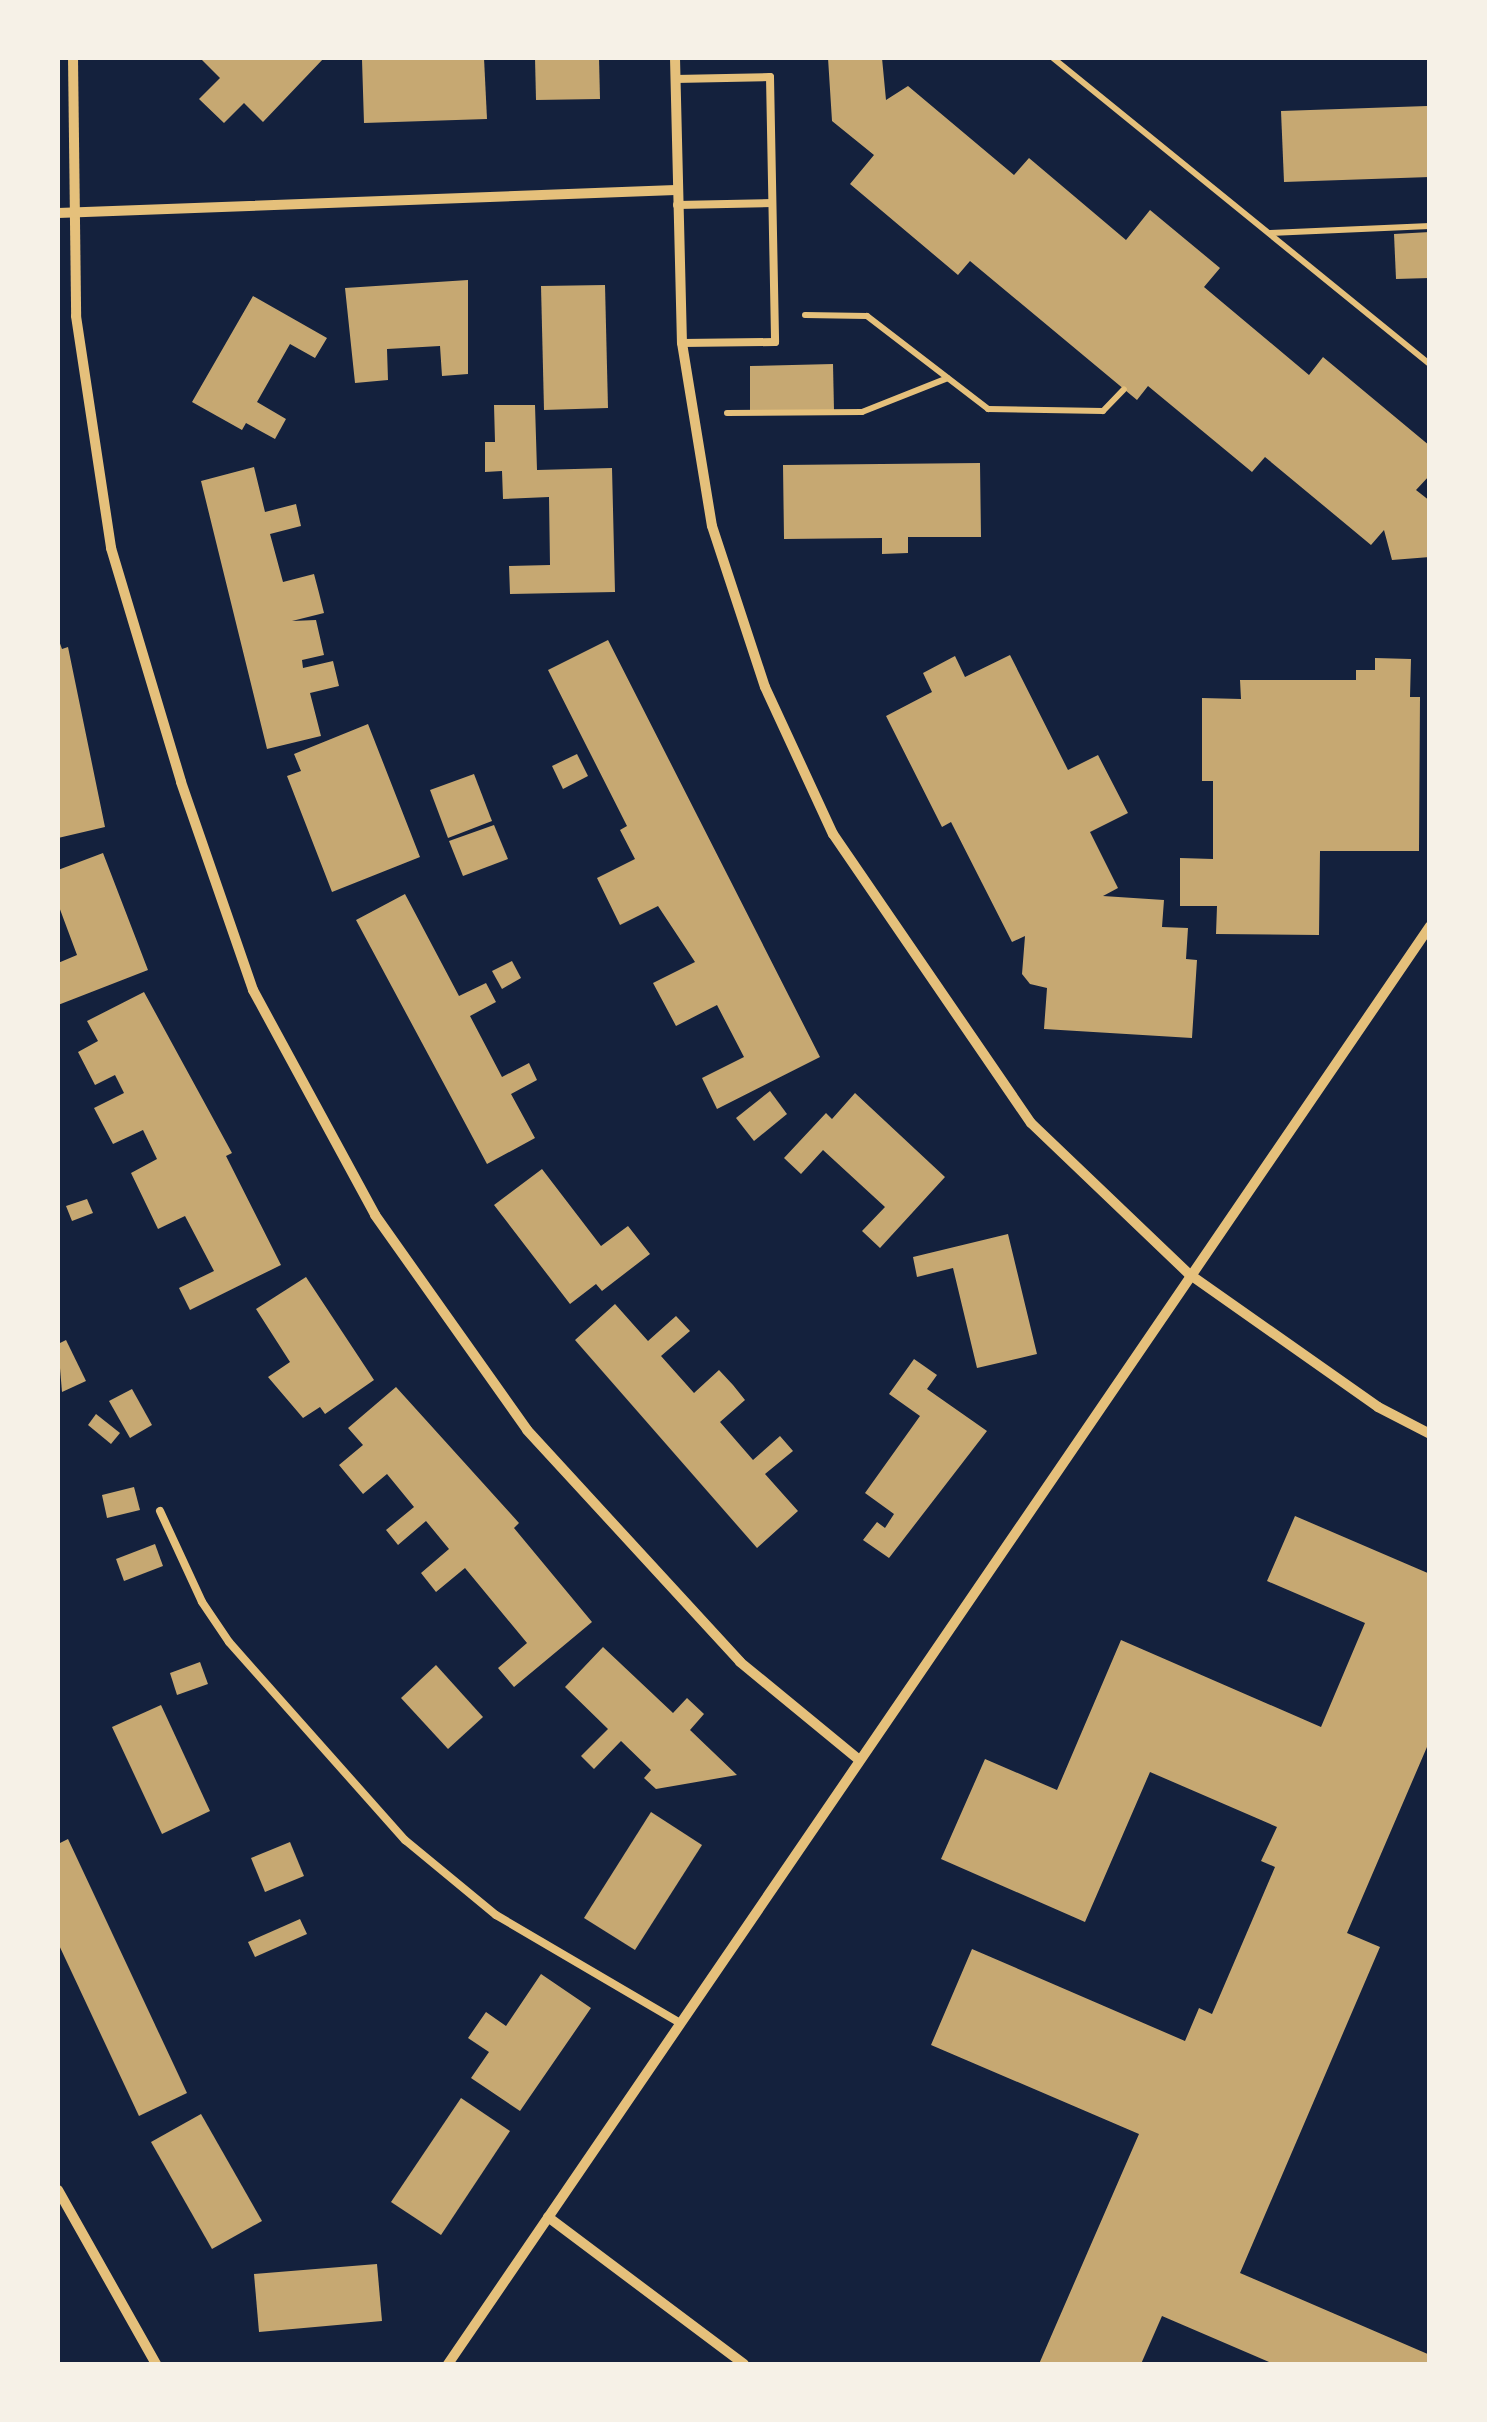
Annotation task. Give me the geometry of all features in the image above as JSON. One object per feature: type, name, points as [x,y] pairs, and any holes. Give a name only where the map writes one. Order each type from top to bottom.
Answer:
[{"type":"street","points":[[73,58],[72,212],[78,334],[111,548],[181,782],[254,990],[375,1215],[527,1430],[740,1662],[858,1759]]},
{"type":"street","points":[[675,58],[682,344],[690,413],[712,526],[760,671],[834,834],[1031,1123],[1189,1274],[1378,1407],[1430,1434]]},
{"type":"street","points":[[58,213],[676,190]]},
{"type":"street","points":[[448,2364],[1430,926]]},
{"type":"street","points":[[58,2190],[156,2364]]},
{"type":"street","points":[[548,2217],[744,2364]]},
{"type":"lane","points":[[675,78],[770,76],[775,342],[682,344]]},
{"type":"lane","points":[[676,206],[772,203]]},
{"type":"lane","points":[[160,1511],[202,1602],[229,1642],[404,1840],[496,1916],[680,2023]]},
{"type":"path","points":[[1053,58],[1430,364]]},
{"type":"path","points":[[1269,233],[1430,226]]},
{"type":"path","points":[[774,315],[867,316],[988,409],[1103,411],[1124,389]]},
{"type":"path","points":[[690,413],[862,412],[948,378]]},
{"type":"building","points":[[200,58],[324,58],[263,122],[244,103],[224,123],[199,99],[220,78]]},
{"type":"building","points":[[484,58],[487,119],[364,123],[362,60]]},
{"type":"building","points":[[535,58],[599,58],[600,99],[536,100]]},
{"type":"building","points":[[828,58],[882,58],[886,100],[908,86],[1014,175],[1029,158],[1126,240],[1150,210],[1220,268],[1204,287],[1309,375],[1323,357],[1430,446],[1430,475],[1416,490],[1430,501],[1430,557],[1392,560],[1384,530],[1371,545],[1265,457],[1252,472],[1148,386],[1137,400],[970,261],[958,275],[850,184],[874,155],[832,121]]},
{"type":"building","points":[[1427,106],[1430,177],[1284,182],[1281,111]]},
{"type":"building","points":[[1430,232],[1430,278],[1396,279],[1394,234]]},
{"type":"building","points":[[468,280],[468,374],[442,376],[440,346],[387,349],[388,380],[355,383],[345,288]]},
{"type":"building","points":[[605,285],[608,408],[544,410],[541,286]]},
{"type":"building","points":[[253,296],[327,338],[315,358],[290,344],[257,402],[286,419],[275,439],[246,423],[242,430],[192,402]]},
{"type":"building","points":[[833,364],[834,411],[750,412],[750,366]]},
{"type":"building","points":[[494,405],[535,405],[537,470],[612,468],[615,592],[510,594],[509,566],[550,565],[549,497],[503,499],[502,471],[485,472],[485,442],[495,442]]},
{"type":"building","points":[[980,463],[981,537],[908,537],[908,553],[882,554],[882,538],[784,539],[783,465]]},
{"type":"building","points":[[254,467],[265,512],[296,504],[301,526],[270,534],[283,582],[314,574],[324,613],[292,621],[316,620],[324,655],[302,660],[303,668],[333,661],[339,686],[310,693],[321,736],[267,749],[201,481]]},
{"type":"building","points":[[58,638],[62,649],[68,647],[105,827],[58,838]]},
{"type":"building","points":[[608,640],[820,1057],[717,1109],[702,1078],[744,1057],[717,1005],[676,1026],[653,983],[695,962],[658,906],[620,925],[597,878],[635,859],[620,830],[627,826],[548,670]]},
{"type":"building","points":[[1010,655],[1068,770],[1098,755],[1128,813],[1090,832],[1118,888],[1103,896],[1164,900],[1162,927],[1188,928],[1186,959],[1197,960],[1192,1038],[1044,1029],[1047,988],[1030,984],[1022,974],[1025,936],[1012,942],[951,822],[942,827],[886,716],[932,692],[923,673],[955,656],[965,677]]},
{"type":"building","points":[[1375,658],[1411,659],[1410,697],[1420,697],[1419,851],[1320,851],[1319,935],[1216,934],[1217,906],[1180,906],[1180,858],[1213,859],[1213,781],[1202,781],[1202,698],[1241,699],[1240,680],[1356,680],[1356,670],[1375,670]]},
{"type":"building","points":[[368,724],[420,857],[332,892],[287,776],[301,771],[294,754]]},
{"type":"building","points":[[577,754],[588,776],[563,789],[552,766]]},
{"type":"building","points":[[474,774],[492,821],[448,838],[430,790]]},
{"type":"building","points":[[494,825],[508,859],[463,876],[449,841]]},
{"type":"building","points":[[103,853],[148,970],[58,1005],[58,963],[77,955],[58,904],[58,870]]},
{"type":"building","points":[[405,894],[459,996],[486,983],[496,1002],[470,1016],[502,1077],[529,1063],[537,1080],[511,1094],[535,1138],[487,1164],[356,920]]},
{"type":"building","points":[[512,961],[521,978],[502,989],[492,971]]},
{"type":"building","points":[[144,992],[232,1153],[226,1156],[281,1265],[190,1310],[179,1288],[214,1271],[185,1216],[158,1229],[131,1173],[157,1159],[143,1130],[113,1144],[94,1108],[124,1093],[115,1075],[95,1085],[78,1052],[98,1041],[87,1021]]},
{"type":"building","points":[[770,1091],[787,1114],[754,1141],[736,1118]]},
{"type":"building","points":[[855,1093],[945,1177],[880,1248],[862,1231],[885,1207],[823,1150],[801,1174],[784,1158],[826,1113],[832,1119]]},
{"type":"building","points":[[542,1169],[601,1246],[628,1226],[650,1254],[602,1291],[596,1284],[570,1304],[494,1205]]},
{"type":"building","points":[[87,1199],[93,1213],[72,1221],[66,1206]]},
{"type":"building","points":[[1008,1234],[1037,1354],[977,1368],[953,1268],[917,1277],[913,1257]]},
{"type":"building","points":[[306,1277],[374,1380],[325,1414],[320,1407],[303,1418],[268,1377],[290,1362],[256,1309]]},
{"type":"building","points":[[615,1304],[648,1341],[676,1316],[690,1331],[661,1356],[694,1393],[719,1370],[733,1385],[745,1400],[720,1422],[753,1460],[780,1436],[793,1451],[765,1474],[798,1511],[757,1548],[575,1340]]},
{"type":"building","points":[[66,1340],[86,1381],[62,1392],[58,1344]]},
{"type":"building","points":[[914,1359],[937,1375],[927,1389],[987,1431],[889,1558],[863,1540],[877,1522],[885,1528],[894,1514],[865,1493],[920,1416],[889,1394]]},
{"type":"building","points":[[396,1387],[519,1523],[514,1528],[592,1622],[514,1687],[498,1668],[527,1643],[465,1568],[436,1592],[421,1573],[449,1549],[426,1521],[398,1545],[386,1530],[414,1507],[387,1474],[363,1494],[339,1465],[363,1445],[348,1428]]},
{"type":"building","points":[[132,1389],[152,1425],[130,1438],[109,1401]]},
{"type":"building","points":[[96,1414],[120,1433],[111,1444],[88,1425]]},
{"type":"building","points":[[134,1487],[140,1510],[107,1518],[102,1495]]},
{"type":"building","points":[[1295,1516],[1430,1574],[1430,1740],[1347,1933],[1380,1947],[1240,2273],[1430,2355],[1430,2364],[1274,2364],[1162,2316],[1141,2364],[1039,2364],[1139,2134],[931,2045],[972,1949],[1185,2041],[1199,2008],[1212,2014],[1275,1867],[1261,1861],[1277,1827],[1150,1772],[1085,1922],[941,1859],[985,1759],[1057,1790],[1121,1640],[1321,1727],[1365,1623],[1267,1581]]},
{"type":"building","points":[[155,1544],[163,1566],[124,1581],[116,1559]]},
{"type":"building","points":[[603,1647],[673,1713],[687,1698],[704,1714],[690,1730],[737,1775],[656,1789],[644,1778],[651,1770],[621,1741],[594,1769],[581,1756],[608,1729],[565,1687]]},
{"type":"building","points":[[200,1662],[208,1684],[177,1695],[170,1673]]},
{"type":"building","points":[[436,1665],[483,1717],[448,1749],[401,1698]]},
{"type":"building","points":[[161,1705],[210,1811],[162,1834],[112,1727]]},
{"type":"building","points":[[651,1812],[702,1845],[635,1950],[584,1918]]},
{"type":"building","points":[[68,1839],[187,2093],[139,2116],[58,1943],[58,1844]]},
{"type":"building","points":[[290,1842],[304,1876],[265,1892],[251,1858]]},
{"type":"building","points":[[300,1919],[307,1934],[255,1957],[248,1942]]},
{"type":"building","points":[[541,1974],[591,2008],[520,2111],[471,2078],[489,2052],[468,2038],[486,2012],[506,2026]]},
{"type":"building","points":[[461,2098],[510,2131],[441,2235],[391,2202]]},
{"type":"building","points":[[201,2114],[262,2221],[212,2249],[151,2142]]},
{"type":"building","points":[[377,2264],[382,2321],[259,2332],[254,2274]]}]
